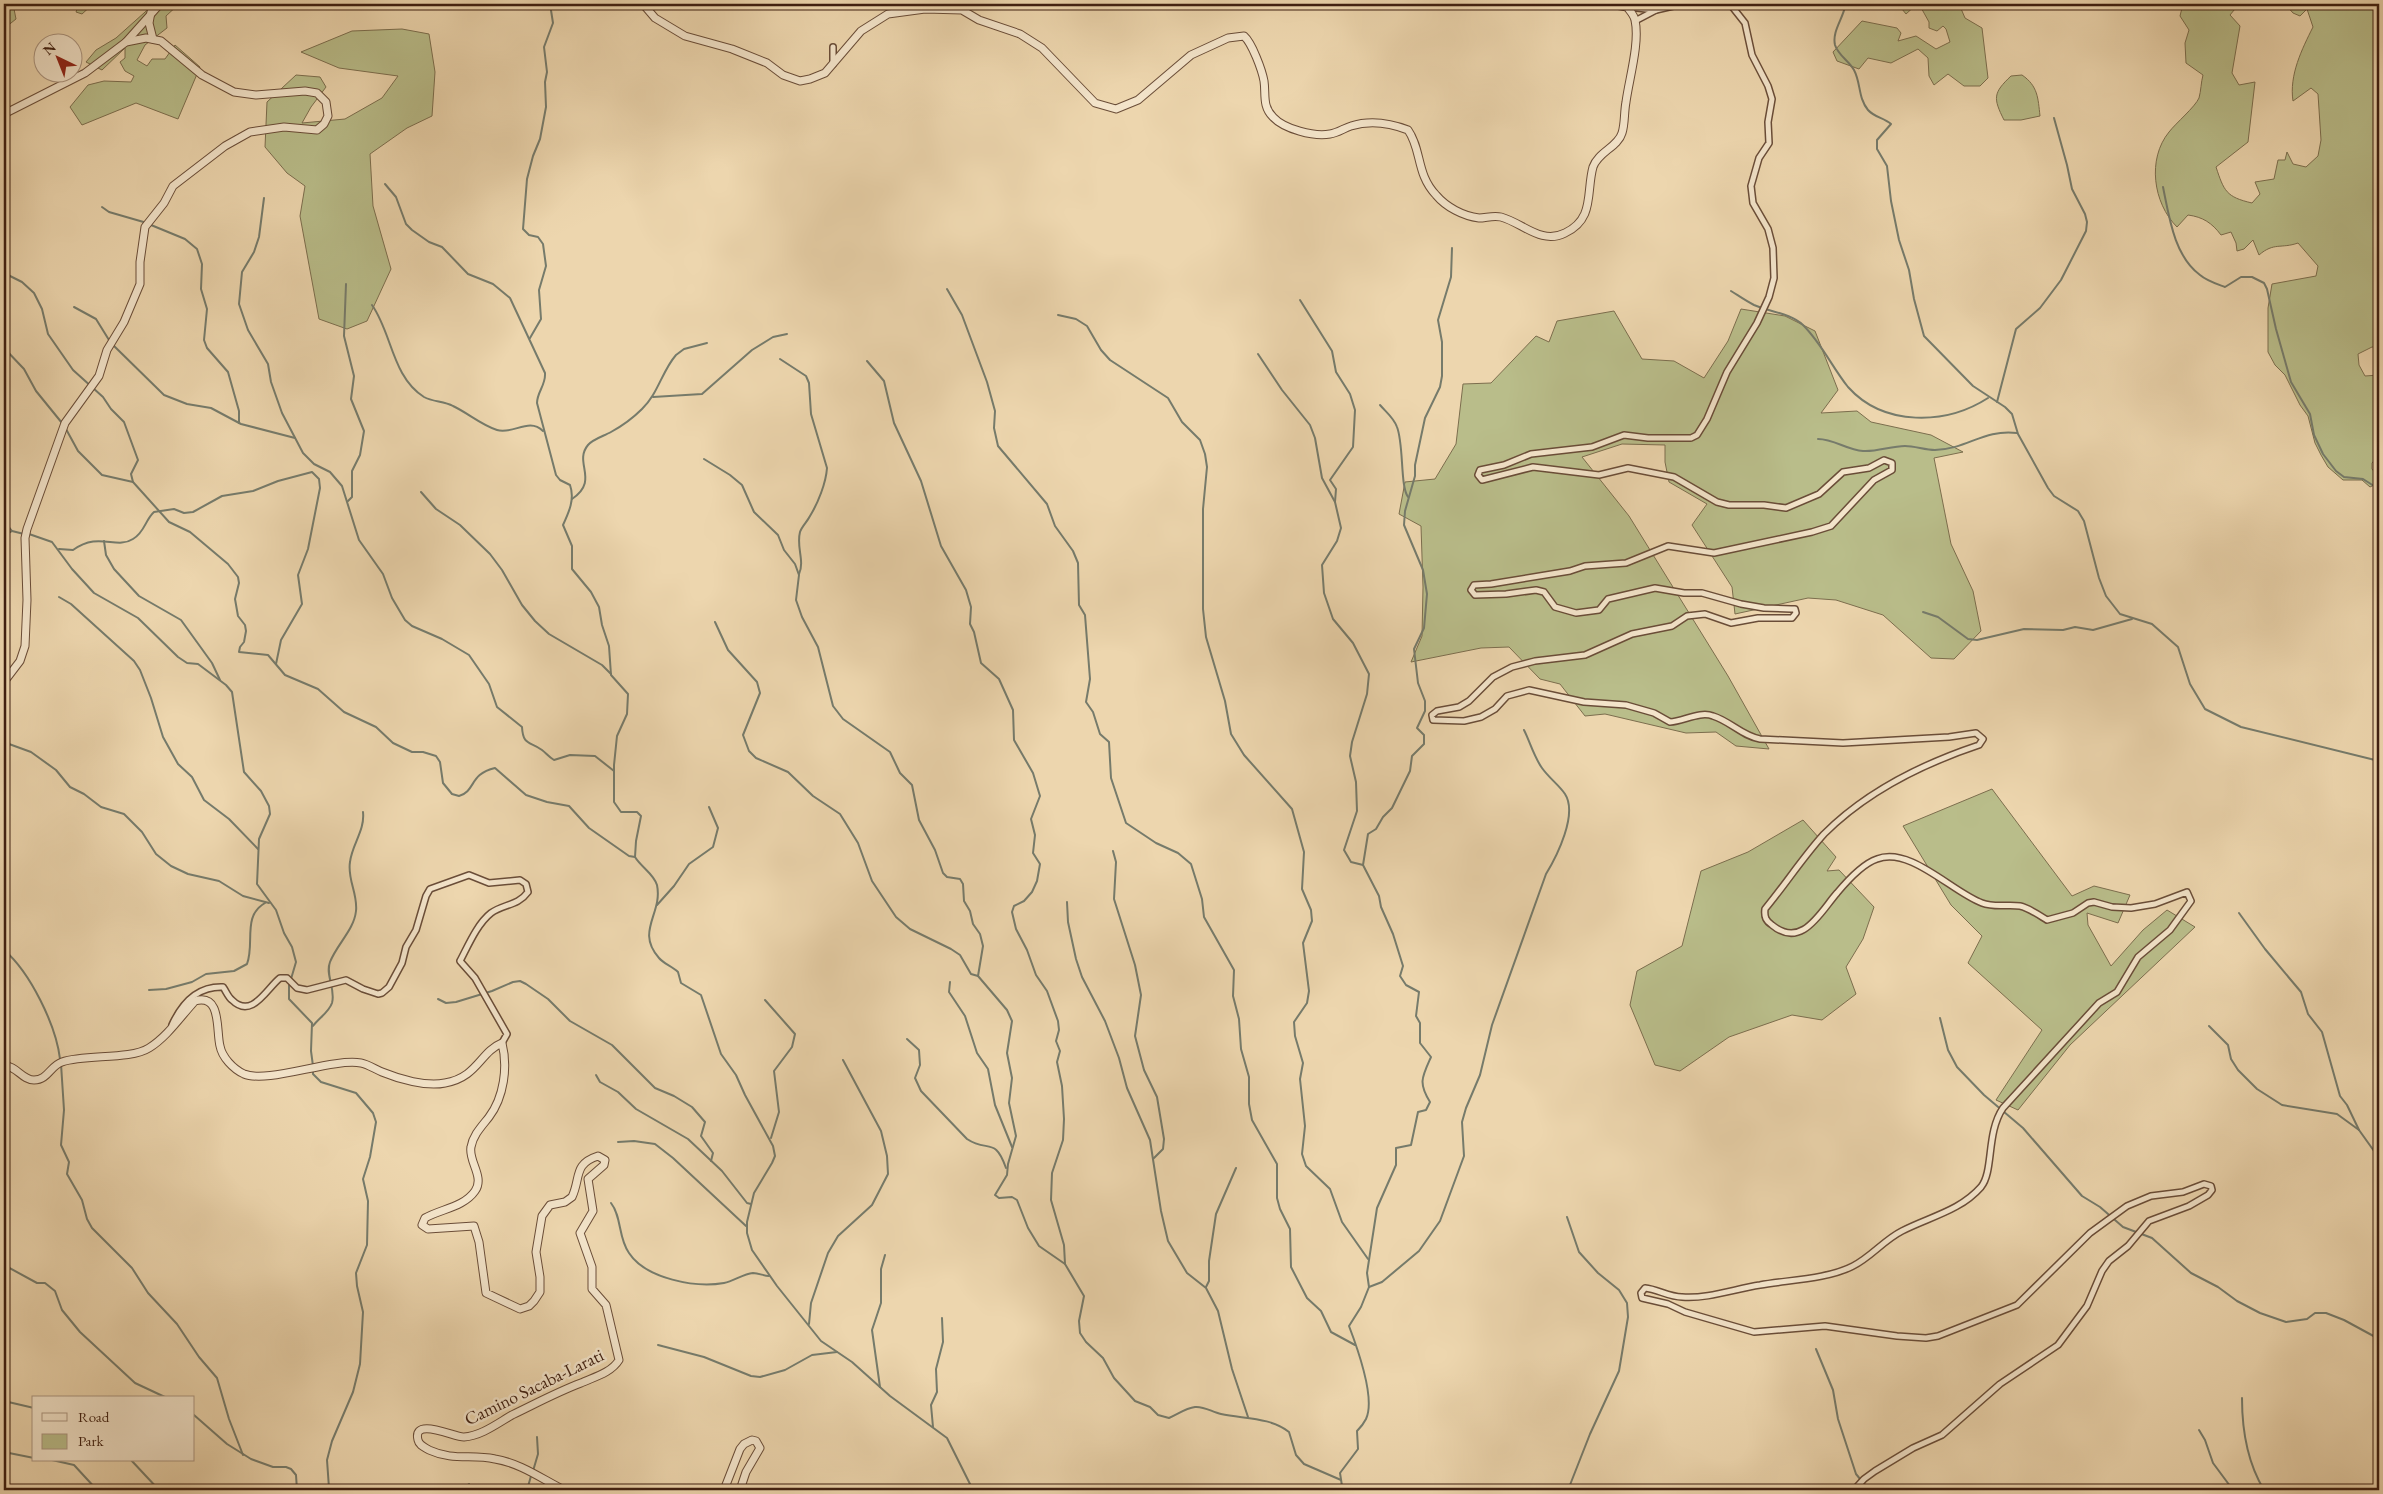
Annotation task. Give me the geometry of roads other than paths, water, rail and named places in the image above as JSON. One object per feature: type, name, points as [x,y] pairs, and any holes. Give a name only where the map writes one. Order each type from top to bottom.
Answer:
[{"type":"street","points":[[4,114],[85,73],[126,42],[160,4]]},
{"type":"street","points":[[642,4],[655,18],[685,36],[732,49],[767,63],[790,78],[800,81],[810,79],[825,72],[861,31],[888,14],[925,9],[962,10],[979,20],[1020,34],[1042,48],[1095,103],[1116,109],[1138,100],[1191,55],[1228,38],[1244,36],[1249,42],[1262,75],[1265,104],[1268,112],[1280,123],[1321,134],[1335,133],[1354,125],[1363,124],[1385,123],[1408,130],[1412,136],[1422,174],[1436,195],[1444,203],[1464,214],[1479,218],[1499,217],[1541,236],[1552,237],[1564,234],[1572,229],[1585,214],[1589,205],[1593,167],[1602,153],[1622,133],[1634,49],[1635,20],[1627,7]]},
{"type":"street","points":[[1610,4],[1656,10]]},
{"type":"street","points":[[1635,20],[1656,10],[1682,4]]},
{"type":"street","points":[[1730,4],[1745,23],[1752,56],[1768,86],[1772,99],[1768,122],[1769,143],[1759,158],[1752,186],[1753,203],[1768,229],[1774,248],[1774,278],[1769,297],[1757,323],[1726,372],[1707,419],[1697,435],[1691,438],[1648,438],[1624,435],[1592,447],[1531,454],[1504,465],[1480,470],[1478,476],[1482,480],[1533,467],[1599,475],[1628,468],[1638,469],[1674,477],[1717,502],[1729,505],[1764,505],[1786,508],[1819,494],[1843,472],[1869,468],[1884,460],[1892,463],[1892,470],[1874,480],[1831,526],[1812,532],[1773,538],[1741,548],[1714,553],[1668,546],[1626,563],[1585,566],[1570,571],[1474,585],[1471,590],[1475,595],[1506,594],[1536,590],[1544,592],[1555,607],[1576,614],[1599,610],[1608,599],[1655,588],[1684,594],[1702,593],[1741,604],[1764,608],[1795,609],[1796,613],[1792,618],[1753,619],[1731,623],[1698,613],[1687,616],[1663,630],[1632,634],[1585,655],[1535,661],[1512,667],[1493,677],[1469,702],[1459,707],[1436,711],[1432,715],[1433,720],[1464,721],[1481,717],[1495,709],[1507,696],[1529,690],[1584,702],[1626,705],[1654,713],[1670,722],[1701,716],[1714,716],[1747,735],[1760,739],[1843,743],[1949,737],[1976,733],[1981,735],[1983,740],[1979,745],[1906,774],[1881,788],[1849,810],[1823,836],[1765,909],[1764,915],[1766,920],[1778,930],[1796,932],[1815,922],[1837,893],[1868,863],[1879,858],[1893,856],[1913,862],[1975,900],[1995,906],[2021,906],[2047,920],[2073,913],[2088,903],[2094,902],[2112,907],[2131,908],[2155,904],[2187,892],[2191,901],[2170,930],[2138,957],[2117,992],[2099,1003],[2003,1108],[1997,1116],[1991,1138],[1987,1177],[1981,1186],[1963,1203],[1902,1230],[1866,1258],[1841,1271],[1760,1284],[1732,1292],[1689,1297],[1669,1296],[1645,1288],[1641,1293],[1642,1298],[1754,1332],[1825,1326],[1897,1336],[1926,1338],[1938,1336],[2017,1305],[2090,1233],[2127,1206],[2151,1196],[2183,1192],[2204,1184],[2211,1186],[2212,1190],[2200,1201],[2149,1221],[2128,1246],[2109,1261],[2102,1271],[2087,1306],[2058,1345],[2000,1384],[1942,1435],[1913,1448],[1875,1471],[1854,1490]]},
{"type":"street","points":[[151,12],[149,24],[153,39]]},
{"type":"street","points":[[4,682],[20,660],[25,646],[27,600],[25,538],[27,529],[64,425],[99,376],[107,350],[124,322],[140,284],[140,262],[145,227],[164,203],[173,186],[225,146],[261,129],[284,127],[317,130],[324,124],[328,116],[326,102],[317,93],[305,91],[256,95],[234,92],[202,75],[166,44],[153,39],[126,42]]},
{"type":"street","points":[[832,64],[833,47]]},
{"type":"street","points":[[4,1066],[12,1068],[28,1080],[42,1079],[62,1062],[144,1050],[150,1048],[172,1026],[195,1001],[207,1000],[217,1015],[220,1046],[225,1059],[244,1074],[259,1076],[298,1069],[361,1063],[397,1078],[443,1084],[466,1075],[479,1065],[494,1047],[502,1043],[507,1034],[475,978],[460,961],[476,932],[491,913],[522,900],[528,892],[526,884],[520,880],[489,883],[469,875],[430,889],[426,896],[416,930],[406,946],[400,968],[389,987],[382,993],[378,994],[363,989],[346,980],[307,990],[297,988],[287,978],[280,978],[264,998],[249,1006],[239,1005],[232,1000],[223,986],[214,986],[202,990],[189,999],[177,1014],[172,1026]]},
{"type":"street","name":"Camino Sacaba-Larati","points":[[502,1043],[505,1067],[498,1101],[473,1139],[470,1148],[478,1180],[477,1189],[465,1200],[425,1218],[422,1225],[428,1229],[474,1226],[479,1242],[486,1293],[520,1308],[529,1306],[540,1292],[536,1252],[545,1210],[550,1205],[565,1202],[572,1197],[579,1170],[587,1160],[598,1156],[604,1160],[604,1165],[588,1179],[593,1211],[580,1233],[592,1267],[592,1289],[606,1305],[619,1360],[612,1369],[603,1374],[555,1393],[476,1435],[459,1438],[434,1428],[424,1428],[419,1432],[417,1438],[419,1443],[426,1448],[445,1455],[462,1459],[481,1457],[511,1462],[564,1490]]},
{"type":"street","points":[[724,1490],[740,1449],[744,1444],[752,1440],[760,1448],[746,1472],[740,1490]]},
{"type":"street","points":[[324,1490],[332,1490]]},
{"type":"street","points":[[654,1490],[667,1490]]},
{"type":"waterway","points":[[530,338],[541,319],[539,290],[546,266],[543,244],[538,237],[529,235],[523,229],[527,179],[540,139],[546,107],[545,82],[547,72],[544,47],[553,23],[550,4]]},
{"type":"waterway","points":[[1560,4],[1573,4]]},
{"type":"waterway","points":[[1841,4],[1845,7],[1835,35],[1836,49],[1854,70],[1863,101],[1868,110],[1891,124],[1877,140],[1877,149],[1887,166],[1891,201],[1899,240],[1909,270],[1914,299],[1924,336],[1973,386],[2005,407],[2012,414],[2018,434],[2048,488],[2054,496],[2078,511],[2084,521],[2099,578],[2106,596],[2120,614],[2152,624],[2178,647],[2190,684],[2205,709],[2241,727],[2379,761]]},
{"type":"waterway","points":[[1997,402],[2016,329],[2040,308],[2061,280],[2086,231],[2087,222],[2085,214],[2072,189],[2054,118]]},
{"type":"waterway","points":[[385,184],[396,197],[406,224],[412,230],[429,242],[442,247],[468,274],[493,284],[510,298],[545,373],[537,403],[556,475],[560,480],[570,485],[571,505],[563,525],[572,546],[572,569],[591,592],[599,607],[602,625],[609,646],[611,675],[628,694],[627,714],[617,736],[614,765],[614,802],[621,812],[637,812],[641,816],[635,857],[655,881],[658,895],[649,931],[649,939],[652,948],[659,958],[678,972],[681,983],[701,995],[721,1054],[736,1075],[773,1146],[775,1156],[754,1193],[747,1222],[747,1233],[752,1250],[777,1286],[821,1341],[852,1362],[890,1396],[947,1438],[973,1490]]},
{"type":"waterway","points":[[2163,187],[2174,235],[2178,246],[2191,267],[2206,279],[2225,287],[2241,277],[2252,277],[2264,283],[2291,382],[2310,414],[2314,435],[2323,454],[2336,471],[2344,477],[2363,479],[2374,486],[2379,518]]},
{"type":"waterway","points":[[264,198],[259,237],[254,252],[242,272],[239,304],[248,330],[268,364],[271,382],[282,413],[303,453],[314,464],[330,472],[342,486],[359,540],[383,574],[392,598],[405,620],[412,626],[442,639],[469,655],[489,684],[497,707],[522,727],[524,737],[528,742],[538,747],[554,760],[570,755],[595,756],[614,771]]},
{"type":"waterway","points":[[102,207],[109,212],[147,223]]},
{"type":"waterway","points":[[151,225],[185,239],[197,249],[202,264],[201,289],[207,309],[204,340],[207,348],[228,372],[239,411],[239,423]]},
{"type":"waterway","points":[[1349,1490],[1342,1486],[1340,1473],[1358,1449],[1357,1431],[1366,1419],[1369,1399],[1364,1372],[1349,1326],[1361,1307],[1369,1287],[1367,1273],[1377,1208],[1396,1165],[1396,1148],[1411,1145],[1418,1112],[1426,1110],[1430,1102],[1424,1090],[1423,1080],[1431,1057],[1420,1043],[1420,1023],[1416,1016],[1419,992],[1406,985],[1400,976],[1403,966],[1393,934],[1381,907],[1379,896],[1363,865],[1368,834],[1376,829],[1383,817],[1392,808],[1410,771],[1412,756],[1424,744],[1424,735],[1417,728],[1425,711],[1425,701],[1418,683],[1414,649],[1424,628],[1427,594],[1423,570],[1404,525],[1405,511],[1415,476],[1415,465],[1425,418],[1440,387],[1442,376],[1442,342],[1438,320],[1451,277],[1452,248]]},
{"type":"waterway","points":[[4,273],[22,282],[34,293],[42,309],[48,334],[73,370],[103,397],[111,409],[124,422],[138,460],[131,474],[133,482]]},
{"type":"waterway","points":[[346,284],[344,336],[354,376],[351,399],[364,431],[360,455],[352,471],[352,497],[348,501]]},
{"type":"waterway","points":[[947,289],[962,315],[987,382],[995,411],[994,428],[998,446],[1047,504],[1055,526],[1073,551],[1078,563],[1079,605],[1085,615],[1090,679],[1086,702],[1093,712],[1100,734],[1109,742],[1111,778],[1126,823],[1156,843],[1178,853],[1191,864],[1202,899],[1204,917],[1234,970],[1233,996],[1239,1019],[1241,1049],[1249,1077],[1249,1104],[1252,1120],[1277,1164],[1277,1198],[1290,1229],[1291,1267],[1307,1298],[1321,1311],[1331,1332],[1355,1345]]},
{"type":"waterway","points":[[1731,291],[1754,305],[1786,315],[1798,321],[1816,340],[1848,387],[1863,400],[1879,409],[1897,415],[1916,418],[1935,417],[1971,407],[1988,398]]},
{"type":"waterway","points":[[1300,300],[1332,351],[1336,372],[1350,394],[1355,410],[1353,447],[1330,480],[1336,489],[1335,502]]},
{"type":"waterway","points":[[372,305],[379,316],[405,378],[424,397],[450,404],[497,430],[503,431],[532,426],[538,427],[543,431]]},
{"type":"waterway","points":[[74,307],[96,319],[109,340]]},
{"type":"waterway","points":[[1058,315],[1076,319],[1087,326],[1101,350],[1110,360],[1168,398],[1182,422],[1200,440],[1205,454],[1207,467],[1203,509],[1203,609],[1206,637],[1225,701],[1231,734],[1244,755],[1292,809],[1304,852],[1302,889],[1311,910],[1312,921],[1303,943],[1309,991],[1307,1003],[1294,1022],[1295,1036],[1303,1063],[1300,1079],[1305,1126],[1302,1154],[1306,1166],[1330,1189],[1342,1222],[1368,1259]]},
{"type":"waterway","points":[[653,397],[702,394],[752,350],[773,337],[787,334]]},
{"type":"waterway","points":[[572,499],[580,492],[584,485],[583,458],[588,445],[611,432],[642,409],[652,396],[676,355],[684,349],[707,343]]},
{"type":"waterway","points":[[112,344],[164,395],[187,404],[211,408],[241,424],[295,438]]},
{"type":"waterway","points":[[4,348],[24,369],[36,391],[62,423]]},
{"type":"waterway","points":[[1258,354],[1282,390],[1310,425],[1315,438],[1322,478],[1335,502],[1341,528],[1337,541],[1322,565],[1324,593],[1333,619],[1353,643],[1369,674],[1367,694],[1352,742],[1350,756],[1356,782],[1357,811],[1344,850],[1351,862],[1363,865]]},
{"type":"waterway","points":[[780,359],[806,376],[809,383],[811,414],[827,468],[819,499],[800,532],[801,569],[799,574]]},
{"type":"waterway","points":[[867,361],[884,381],[894,423],[921,481],[941,546],[966,590],[971,607],[970,624],[974,632],[981,663],[999,679],[1013,710],[1014,740],[1033,773],[1040,796],[1031,819],[1035,835],[1033,853],[1040,864],[1037,881],[1032,892],[1024,901],[1014,906],[1012,912],[1016,929],[1027,950],[1036,975],[1047,991],[1058,1021],[1059,1030],[1056,1041],[1060,1051],[1057,1062],[1062,1086],[1064,1119],[1063,1140],[1052,1173],[1051,1200],[1064,1245],[1065,1264]]},
{"type":"waterway","points":[[1380,405],[1392,418],[1397,427],[1401,444],[1404,484],[1408,497]]},
{"type":"waterway","points":[[66,429],[78,451],[102,475],[133,482],[169,522],[190,532],[228,564],[238,577],[239,583],[235,599],[238,616],[245,625],[246,631],[244,642],[239,652],[268,655],[285,675],[318,689],[344,712],[376,727],[393,743],[412,752],[423,752],[436,756],[440,762],[443,783],[452,794],[459,796],[464,794],[481,774],[495,768],[526,795],[547,802],[569,806],[589,828],[629,856],[635,857]]},
{"type":"waterway","points":[[1818,439],[1824,439],[1851,449],[1863,451],[1905,446],[1935,450],[1947,449],[1994,434],[2017,433]]},
{"type":"waterway","points":[[704,459],[742,485],[754,512],[778,535],[784,550],[795,564],[799,575],[796,600],[802,617],[818,647],[833,706],[843,719],[890,752],[900,773],[912,785],[919,820],[935,850],[943,873],[947,877],[960,879],[963,884],[964,901],[970,911],[973,924],[980,934],[983,946],[978,976],[1007,1010],[1012,1021],[1007,1053],[1012,1078],[1009,1103],[1016,1136],[1007,1175],[995,1195],[999,1198],[1012,1197],[1017,1200],[1028,1228],[1039,1246],[1065,1264],[1084,1296],[1079,1321],[1080,1333],[1086,1342],[1103,1358],[1114,1378],[1135,1401],[1150,1407],[1158,1415],[1169,1418],[1188,1409],[1198,1407],[1221,1414],[1256,1419],[1274,1424],[1289,1432],[1296,1455],[1304,1464],[1341,1480]]},
{"type":"waterway","points":[[59,549],[73,550],[82,545],[99,541],[127,542],[140,533],[154,512],[174,509],[184,513],[193,512],[222,496],[253,491],[278,481],[312,472],[319,479],[320,488],[308,549],[298,575],[302,604],[281,640],[276,664]]},
{"type":"waterway","points":[[421,492],[436,509],[460,525],[490,554],[502,570],[522,605],[535,621],[549,634],[602,665],[611,674]]},
{"type":"waterway","points":[[4,521],[12,531],[24,534]]},
{"type":"waterway","points":[[4,536],[12,531]]},
{"type":"waterway","points":[[29,534],[52,542],[72,569],[94,593],[138,618],[178,657],[187,663],[198,664],[226,685],[232,692],[244,772],[261,791],[269,806],[270,814],[259,839],[257,884],[276,910],[284,933],[292,947],[296,962],[291,979]]},
{"type":"waterway","points":[[104,541],[106,555],[114,569],[139,596],[181,620],[212,663],[220,680]]},
{"type":"waterway","points":[[59,597],[71,604],[134,661],[140,670],[151,698],[163,737],[178,764],[192,777],[204,800],[229,819],[258,849]]},
{"type":"waterway","points":[[1923,612],[1938,617],[1968,639],[1977,640],[2024,629],[2063,630],[2075,627],[2093,630],[2132,619]]},
{"type":"waterway","points":[[715,622],[728,650],[757,682],[760,693],[743,735],[749,751],[756,758],[788,772],[813,796],[840,814],[858,843],[872,881],[896,917],[910,929],[960,955],[971,974],[978,976]]},
{"type":"waterway","points":[[1369,1287],[1382,1282],[1419,1251],[1440,1221],[1464,1156],[1462,1122],[1480,1075],[1492,1025],[1546,874],[1560,846],[1568,823],[1568,802],[1565,794],[1539,764],[1524,730]]},
{"type":"waterway","points":[[4,735],[9,744],[31,752],[56,770],[70,787],[84,794],[101,807],[124,814],[142,832],[156,854],[171,866],[188,874],[219,881],[243,896],[269,903]]},
{"type":"waterway","points":[[657,905],[674,886],[689,864],[713,847],[718,828],[709,807]]},
{"type":"waterway","points":[[313,1026],[331,1006],[333,993],[329,972],[330,962],[355,918],[356,905],[349,868],[351,855],[362,825],[363,812]]},
{"type":"waterway","points":[[1113,851],[1116,862],[1114,899],[1135,965],[1141,995],[1135,1036],[1144,1070],[1157,1097],[1164,1139],[1163,1149],[1153,1159]]},
{"type":"waterway","points":[[1067,902],[1068,922],[1082,977],[1105,1021],[1119,1058],[1127,1088],[1150,1140],[1161,1211],[1168,1241],[1187,1273],[1206,1288],[1218,1311],[1232,1369],[1248,1417]]},
{"type":"waterway","points":[[149,990],[166,989],[192,982],[206,974],[234,971],[247,964],[251,922],[258,908],[265,903]]},
{"type":"waterway","points":[[2239,913],[2265,949],[2301,992],[2308,1014],[2322,1032],[2340,1096],[2347,1105],[2359,1130]]},
{"type":"waterway","points":[[4,950],[23,972],[40,1000],[58,1045],[60,1059]]},
{"type":"waterway","points":[[438,999],[446,1003],[456,1002],[492,991],[513,982],[520,981],[526,984],[548,999],[570,1021],[612,1045],[655,1088],[674,1096],[692,1107],[705,1122],[701,1136],[713,1153],[711,1161]]},
{"type":"waterway","points":[[950,982],[949,992],[965,1016],[977,1053],[988,1069],[995,1105],[1012,1147]]},
{"type":"waterway","points":[[289,983],[289,999],[312,1023],[311,1051],[313,1066]]},
{"type":"waterway","points":[[765,1000],[795,1034],[792,1047],[774,1071],[779,1112],[771,1138]]},
{"type":"waterway","points":[[1940,1018],[1948,1050],[1957,1067],[1984,1095],[2023,1128],[2082,1196],[2100,1207],[2123,1227],[2152,1238],[2191,1273],[2260,1313],[2286,1322],[2307,1319],[2315,1313],[2326,1313],[2344,1320],[2379,1339]]},
{"type":"waterway","points":[[2209,1026],[2228,1045],[2231,1059],[2238,1070],[2257,1089],[2282,1105],[2337,1114],[2359,1130],[2379,1158]]},
{"type":"waterway","points":[[907,1039],[919,1050],[920,1065],[915,1078],[921,1091],[967,1139],[974,1143],[994,1148],[1002,1158],[1006,1168]]},
{"type":"waterway","points":[[809,1324],[811,1303],[828,1253],[838,1236],[872,1205],[888,1174],[887,1156],[881,1131],[843,1060]]},
{"type":"waterway","points":[[61,1064],[64,1110],[61,1145],[69,1162],[67,1174],[82,1200],[87,1219],[92,1228],[132,1268],[148,1293],[177,1324],[199,1357],[217,1378],[229,1419],[243,1455]]},
{"type":"waterway","points":[[313,1070],[313,1074],[321,1082],[356,1093],[373,1113],[376,1122],[370,1157],[363,1179],[368,1201],[367,1245],[356,1273],[363,1312],[360,1364],[353,1392],[332,1441],[327,1460],[329,1488]]},
{"type":"waterway","points":[[596,1075],[600,1082],[618,1092],[636,1109],[688,1139],[722,1171],[747,1203],[751,1204]]},
{"type":"waterway","points":[[618,1142],[634,1141],[655,1144],[673,1158],[746,1226]]},
{"type":"waterway","points":[[1206,1287],[1209,1281],[1209,1261],[1216,1214],[1236,1168]]},
{"type":"waterway","points":[[611,1203],[617,1215],[623,1241],[629,1253],[637,1262],[659,1275],[672,1280],[700,1284],[724,1283],[753,1273],[769,1276]]},
{"type":"waterway","points":[[1567,1217],[1579,1252],[1598,1273],[1619,1290],[1627,1303],[1628,1317],[1619,1371],[1590,1434],[1568,1490]]},
{"type":"waterway","points":[[880,1387],[872,1330],[881,1303],[881,1269],[885,1255]]},
{"type":"waterway","points":[[4,1265],[37,1283],[45,1283],[55,1291],[62,1310],[80,1332],[135,1383],[163,1396]]},
{"type":"waterway","points":[[933,1427],[931,1405],[937,1392],[936,1369],[943,1342],[942,1318]]},
{"type":"waterway","points":[[658,1345],[704,1357],[751,1376],[760,1377],[785,1370],[812,1355],[837,1352]]},
{"type":"waterway","points":[[1816,1349],[1833,1390],[1838,1419],[1856,1474],[1869,1490]]},
{"type":"waterway","points":[[2242,1398],[2243,1422],[2247,1445],[2253,1468],[2264,1490]]},
{"type":"waterway","points":[[4,1401],[32,1408]]},
{"type":"waterway","points":[[195,1416],[227,1444],[251,1459],[273,1467],[291,1469],[296,1475],[297,1490]]},
{"type":"waterway","points":[[2199,1430],[2205,1440],[2213,1463],[2233,1490]]},
{"type":"waterway","points":[[533,1471],[538,1454],[537,1437]]},
{"type":"waterway","points":[[4,1452],[32,1458]]},
{"type":"waterway","points":[[61,1462],[74,1465],[97,1490]]},
{"type":"waterway","points":[[133,1462],[159,1490]]},
{"type":"waterway","points":[[527,1490],[531,1476]]},
{"type":"waterway","points":[[462,1490],[469,1484]]}]
